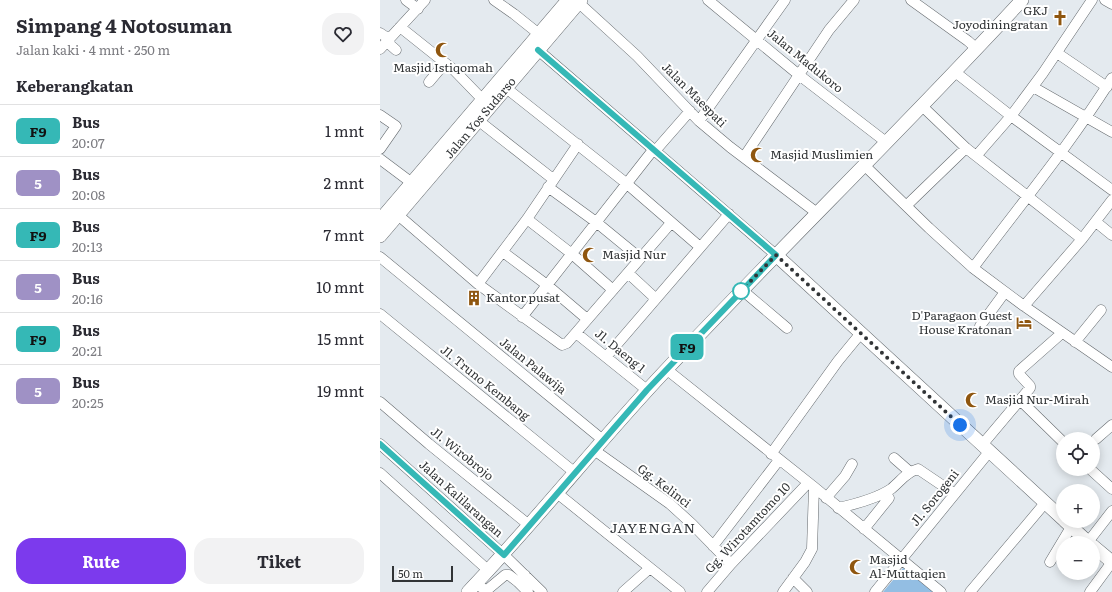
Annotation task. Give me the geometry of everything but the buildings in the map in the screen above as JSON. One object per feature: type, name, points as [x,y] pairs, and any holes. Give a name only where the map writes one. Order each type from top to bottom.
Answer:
[{"type":"main road","points":[[472,588],[504,555],[574,472],[666,369],[955,72],[1022,0]]},
{"type":"main road","name":"Jalan Yos Sudarso","points":[[380,220],[483,100],[576,1]]},
{"type":"main road","name":"Jalan Yos Sudarso","points":[[380,236],[506,88],[536,43]]},
{"type":"main road","points":[[776,255],[1056,513]]},
{"type":"main road","points":[[1073,528],[1081,536]]},
{"type":"main road","points":[[1100,552],[1112,562]]},
{"type":"street","points":[[406,0],[418,9]]},
{"type":"street","points":[[385,44],[425,0]]},
{"type":"street","points":[[494,0],[514,14],[536,43],[654,151],[776,255]]},
{"type":"street","name":"Jalan Madukoro","points":[[708,0],[886,142]]},
{"type":"street","points":[[699,121],[785,0]]},
{"type":"street","points":[[744,157],[829,30],[854,0]]},
{"type":"street","points":[[911,0],[977,49]]},
{"type":"street","points":[[976,155],[1011,116],[1057,53],[1092,0]]},
{"type":"street","points":[[1105,0],[1112,4]]},
{"type":"street","name":"Jalan Maespati","points":[[576,1],[637,56],[699,121],[817,213]]},
{"type":"street","points":[[400,27],[445,63],[483,100]]},
{"type":"street","points":[[380,33],[385,44],[396,50]]},
{"type":"street","points":[[973,268],[1086,118],[1109,83],[1057,53]]},
{"type":"street","points":[[429,82],[445,63]]},
{"type":"street","points":[[955,72],[1011,116],[1112,190]]},
{"type":"street","points":[[1032,87],[1112,132]]},
{"type":"street","points":[[506,88],[626,183],[700,247]]},
{"type":"street","points":[[922,106],[966,148],[1082,239]]},
{"type":"street","points":[[522,317],[626,183],[690,112]]},
{"type":"street","points":[[380,115],[396,126],[380,150]]},
{"type":"street","points":[[478,121],[640,258]]},
{"type":"street","points":[[478,284],[527,219],[550,183],[578,144]]},
{"type":"street","points":[[907,205],[966,148]]},
{"type":"street","points":[[380,159],[412,183]]},
{"type":"street","points":[[864,165],[973,268],[1074,342],[1099,357],[1112,367]]},
{"type":"street","points":[[1024,306],[1082,239],[1112,200]]},
{"type":"street","points":[[606,357],[655,298],[729,214]]},
{"type":"street","points":[[398,215],[478,284],[562,345],[567,343],[576,333],[671,223]]},
{"type":"street","points":[[527,219],[572,254],[613,290]]},
{"type":"street","points":[[1096,222],[1112,235]]},
{"type":"street","points":[[503,252],[547,285],[587,319]]},
{"type":"street","name":"Jalan Palawija","points":[[380,257],[603,440]]},
{"type":"street","points":[[628,273],[655,298]]},
{"type":"street","points":[[742,290],[787,328]]},
{"type":"street","points":[[980,326],[1005,292]]},
{"type":"street","points":[[1074,342],[1101,310]]},
{"type":"street","name":"Jl. Truno Kembang","points":[[380,314],[574,472]]},
{"type":"street","name":"Jl. Sorogeni","points":[[875,592],[955,494],[1030,387],[1019,374],[1019,371],[1062,332]]},
{"type":"street","name":"Jl. Daeng 1","points":[[576,333],[647,390]]},
{"type":"street","points":[[713,546],[775,457],[838,361],[860,333]]},
{"type":"street","points":[[666,369],[811,485],[941,592]]},
{"type":"street","points":[[1020,400],[1056,435]]},
{"type":"street","name":"Jl. Wirobrojo","points":[[380,402],[529,525]]},
{"type":"street","points":[[1100,436],[1112,425]]},
{"type":"street","name":"Jalan Kalilarangan","points":[[380,444],[504,555],[522,579],[542,592]]},
{"type":"street","name":"Gg. Kelinci","points":[[594,450],[670,504],[731,564]]},
{"type":"street","points":[[894,458],[910,472]]},
{"type":"street","points":[[826,498],[845,476],[852,464]]},
{"type":"street","points":[[838,508],[856,504],[889,490],[910,472],[917,469],[920,469],[955,494]]},
{"type":"street","points":[[380,473],[488,571]]},
{"type":"street","points":[[1098,476],[1112,489]]},
{"type":"street","points":[[783,592],[812,549],[811,485]]},
{"type":"street","name":"Gg. Wirotamtomo 10","points":[[707,592],[731,564],[811,485]]},
{"type":"street","points":[[557,493],[680,592]]},
{"type":"street","points":[[864,529],[889,498]]},
{"type":"street","points":[[970,592],[1045,503]]},
{"type":"street","points":[[1095,536],[1112,511]]},
{"type":"street","points":[[1050,562],[1064,528]]},
{"type":"street","points":[[1090,592],[1112,562]]},
{"type":"street","points":[[623,592],[650,568]]},
{"type":"street","points":[[472,588],[488,590],[506,574],[522,579],[528,592]]},
{"type":"street","points":[[793,578],[807,592]]},
{"type":"shaded area","points":[[904,567],[936,592],[883,592]]},
{"type":"bus line","name":"F9","points":[[380,444],[504,555],[647,390],[776,255],[538,50]]},
{"type":"place","name":"GKJ Joyodiningratan","points":[[1060,18]]},
{"type":"place","name":"Masjid Istiqomah","points":[[443,50]]},
{"type":"place","name":"Masjid Muslimien","points":[[758,155]]},
{"type":"place","name":"Masjid Nur","points":[[590,255]]},
{"type":"place","name":"Kantor pusat","points":[[474,298]]},
{"type":"place","name":"D'Paragaon Guest House Kratonan","points":[[1024,323]]},
{"type":"place","name":"Masjid Nur-Mirah","points":[[973,400]]},
{"type":"place","name":"Masjid Al-Muttaqien","points":[[857,567]]},
{"type":"district","name":"JAYENGAN","points":[[653,528]]},
{"type":"route","points":[[741,291],[776,255],[960,425]]}]
